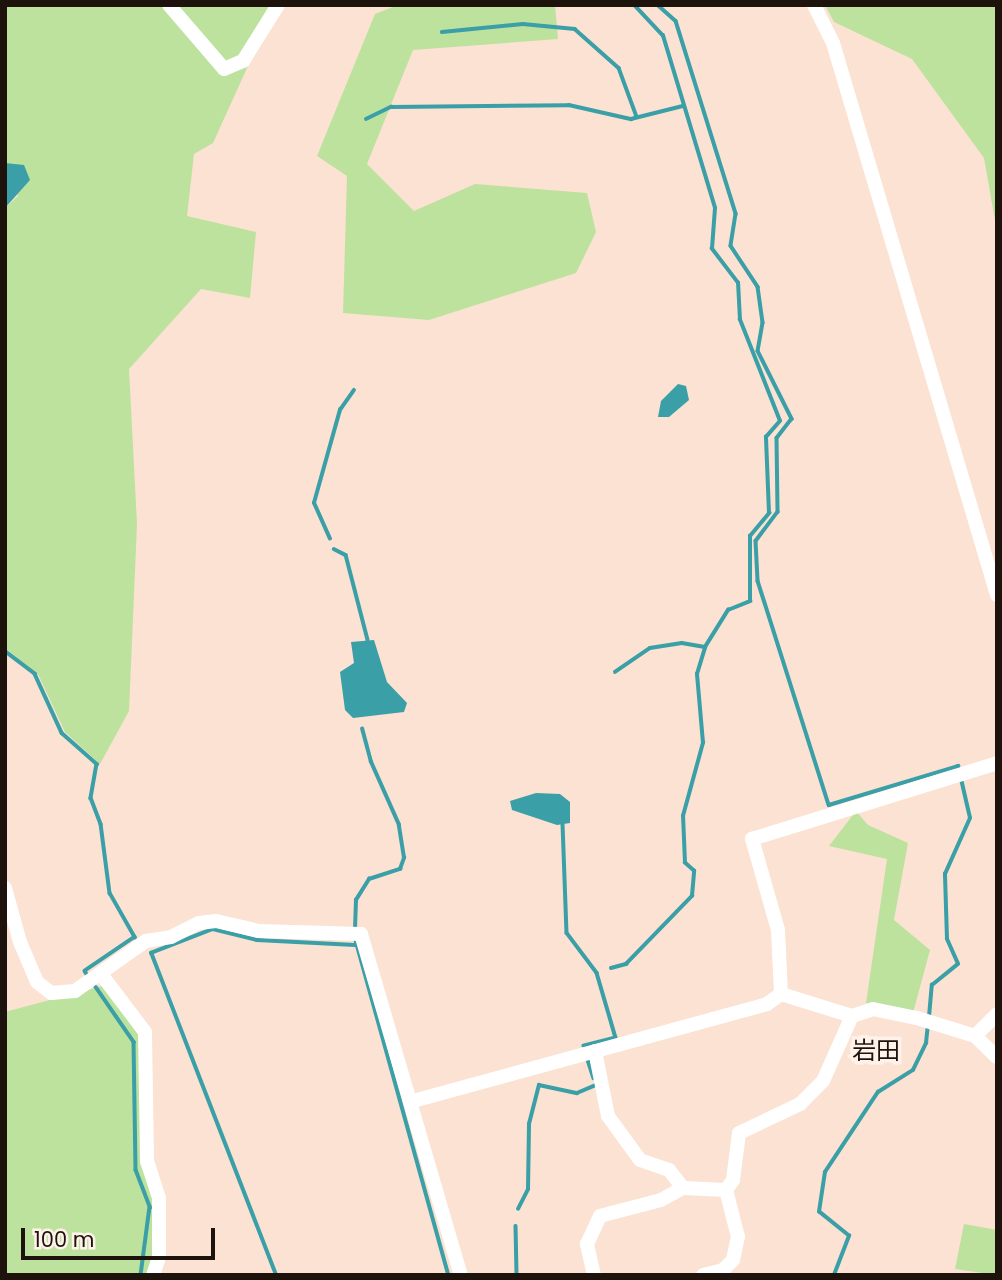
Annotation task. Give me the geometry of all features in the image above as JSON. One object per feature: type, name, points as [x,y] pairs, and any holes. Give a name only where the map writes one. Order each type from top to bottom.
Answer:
[{"type":"street","points":[[169,5],[225,69],[243,61],[278,5]]},
{"type":"street","points":[[814,5],[833,43],[997,595]]},
{"type":"street","points":[[781,994],[778,930],[752,839],[997,763]]},
{"type":"street","points":[[5,888],[20,942],[37,982],[51,993],[75,991],[146,941],[171,937],[200,923],[356,934],[413,1101],[461,1275]]},
{"type":"street","points":[[101,974],[145,1032],[147,1161],[159,1198],[159,1257],[153,1275]]},
{"type":"street","points":[[781,994],[852,1016],[873,1009],[917,1018],[975,1036],[997,1057]]},
{"type":"street","points":[[413,1101],[767,1004],[781,994]]},
{"type":"street","points":[[975,1036],[997,1014]]},
{"type":"street","points":[[703,1275],[726,1273],[733,1260],[738,1237],[726,1191],[733,1180],[739,1133],[800,1104],[824,1081],[852,1016]]},
{"type":"street","points":[[595,1051],[608,1116],[640,1160],[669,1170],[683,1188]]},
{"type":"street","points":[[594,1275],[587,1244],[600,1216],[661,1200],[683,1188],[726,1191]]},
{"type":"green space","points":[[5,5],[283,5],[267,24],[213,143],[194,154],[187,216],[256,232],[250,298],[201,289],[129,369],[137,524],[129,711],[100,764],[65,732],[38,674],[5,648],[5,208],[18,196],[5,163]]},
{"type":"green space","points":[[398,5],[555,5],[558,39],[413,50],[367,164],[414,211],[475,184],[587,193],[596,232],[576,273],[429,320],[343,313],[347,176],[317,156],[375,14]]},
{"type":"green space","points":[[825,5],[997,5],[997,232],[984,158],[912,59],[834,22]]},
{"type":"green space","points":[[856,811],[868,825],[908,843],[894,920],[930,950],[913,1013],[866,1003],[887,859],[829,846]]},
{"type":"green space","points":[[102,986],[142,1033],[155,1199],[155,1254],[149,1275],[5,1275],[5,1012]]},
{"type":"green space","points":[[964,1224],[997,1230],[997,1275],[955,1269]]},
{"type":"water","points":[[5,163],[24,165],[30,180],[5,208]]},
{"type":"water","points":[[678,384],[686,386],[689,400],[669,417],[658,417],[661,401]]},
{"type":"water","points":[[374,640],[387,682],[407,703],[404,712],[353,718],[345,710],[340,672],[354,663],[351,642]]},
{"type":"water","points":[[536,793],[560,794],[570,802],[570,823],[557,825],[512,810],[510,801]]},
{"type":"waterway","points":[[611,968],[626,964],[692,896],[694,871],[685,863],[683,816],[703,743],[697,674],[705,647],[728,610],[750,601],[750,536],[769,513],[766,437],[780,421],[740,320],[738,283],[712,249],[715,208],[663,36],[634,5]]},
{"type":"waterway","points":[[658,5],[676,21],[736,214],[731,246],[758,287],[763,323],[758,351],[792,419],[777,438],[778,512],[756,541],[758,581],[829,805],[958,766],[959,772]]},
{"type":"waterway","points":[[442,32],[523,24],[575,29],[619,68],[637,117]]},
{"type":"waterway","points":[[366,119],[391,107],[569,105],[631,119],[683,106]]},
{"type":"waterway","points":[[330,539],[314,503],[340,410],[354,390]]},
{"type":"waterway","points":[[334,549],[346,555],[368,640]]},
{"type":"waterway","points":[[615,672],[650,648],[682,643],[705,647]]},
{"type":"waterway","points":[[5,651],[35,674],[62,733],[97,764],[91,798],[101,824],[110,893],[135,937],[85,971],[88,976]]},
{"type":"waterway","points":[[355,929],[356,900],[369,879],[400,869],[404,858],[399,825],[371,762],[362,729]]},
{"type":"waterway","points":[[929,1017],[932,985],[958,964],[947,939],[945,874],[970,818],[961,780]]},
{"type":"waterway","points":[[563,824],[567,933],[597,973],[616,1038],[584,1046]]},
{"type":"waterway","points":[[276,1275],[151,953],[213,929],[257,940],[355,945]]},
{"type":"waterway","points":[[355,937],[449,1275]]},
{"type":"waterway","points":[[96,987],[134,1042],[136,1170],[150,1207],[141,1275]]},
{"type":"waterway","points":[[834,1275],[849,1236],[819,1212],[825,1172],[878,1092],[913,1070],[926,1043],[928,1024]]},
{"type":"waterway","points":[[588,1060],[594,1078]]},
{"type":"waterway","points":[[518,1209],[528,1189],[529,1124],[539,1085],[577,1093],[596,1085]]},
{"type":"waterway","points":[[516,1226],[517,1275]]},
{"type":"district","name":"岩田","points":[[876,1051]]}]
